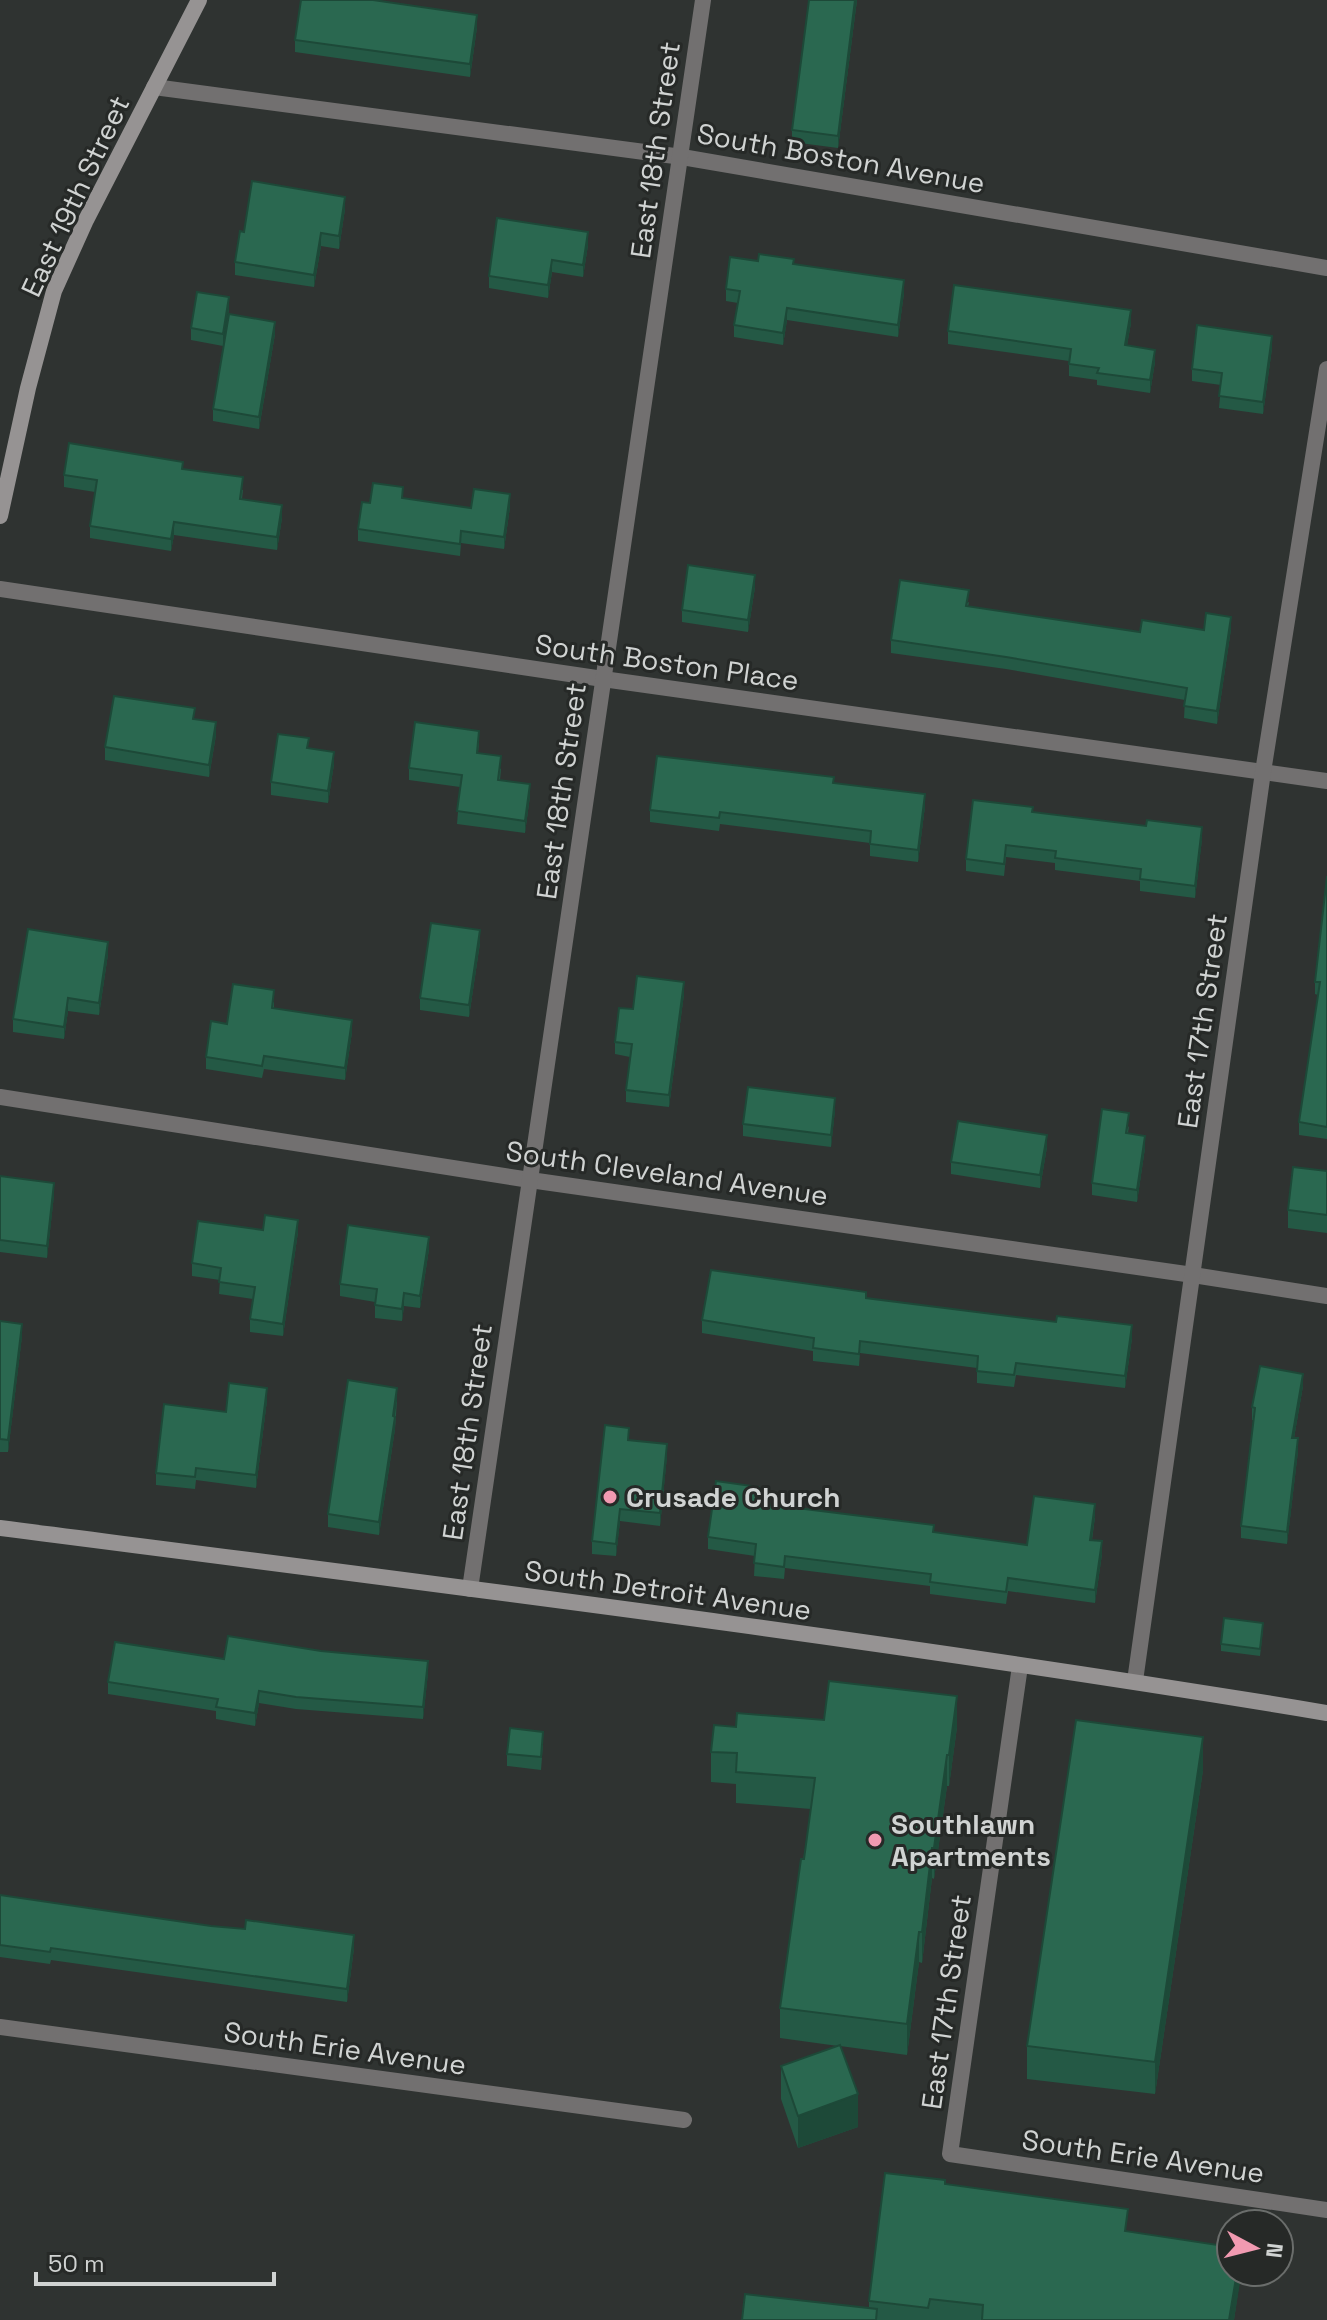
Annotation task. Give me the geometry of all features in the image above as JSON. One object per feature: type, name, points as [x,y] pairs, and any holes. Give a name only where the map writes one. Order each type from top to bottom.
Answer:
[{"type":"street","name":"East 19th Street","points":[[0,516],[28,388],[54,291],[86,220],[199,0]]},
{"type":"street","name":"East 18th Street","points":[[470,1589],[703,0]]},
{"type":"street","name":"South Boston Avenue","points":[[154,87],[682,157],[1327,268]]},
{"type":"street","name":"East 17th Street","points":[[1135,1681],[1263,772],[1327,369]]},
{"type":"street","name":"South Boston Place","points":[[0,589],[603,679],[1327,781]]},
{"type":"street","name":"South Cleveland Avenue","points":[[0,1097],[530,1180],[1327,1296]]},
{"type":"street","name":"South Detroit Avenue","points":[[0,1528],[1135,1681],[1327,1713]]},
{"type":"street","name":"East 17th Street","points":[[950,2154],[1020,1666]]},
{"type":"street","name":"South Erie Avenue","points":[[0,2027],[684,2120]]},
{"type":"street","name":"South Erie Avenue","points":[[950,2154],[1327,2210]]},
{"type":"building","points":[[301,0],[373,0],[477,15],[470,64],[295,40]]},
{"type":"building","points":[[809,0],[855,0],[838,136],[792,130]]},
{"type":"building","points":[[252,181],[345,197],[339,236],[321,233],[314,275],[235,262],[240,231],[244,232]]},
{"type":"building","points":[[497,218],[588,232],[583,265],[552,260],[548,285],[489,276]]},
{"type":"building","points":[[759,254],[794,259],[793,264],[904,280],[898,325],[787,308],[783,333],[734,325],[740,291],[726,289],[730,257],[758,261]]},
{"type":"building","points":[[954,285],[1131,310],[1125,345],[1155,350],[1150,380],[1097,373],[1099,368],[1069,364],[1071,349],[948,331]]},
{"type":"building","points":[[197,292],[229,297],[223,334],[191,328]]},
{"type":"building","points":[[229,314],[275,322],[259,417],[213,409]]},
{"type":"building","points":[[1197,325],[1272,336],[1263,402],[1219,396],[1222,373],[1192,369]]},
{"type":"building","points":[[69,443],[183,462],[182,469],[243,477],[240,499],[282,505],[277,537],[174,522],[171,539],[90,526],[97,480],[64,475]]},
{"type":"building","points":[[373,483],[403,487],[402,498],[471,508],[474,489],[510,494],[504,537],[461,531],[460,544],[358,529],[362,502],[370,503]]},
{"type":"building","points":[[688,565],[755,575],[748,620],[682,610]]},
{"type":"building","points":[[900,580],[969,590],[966,606],[1140,632],[1142,620],[1204,630],[1206,613],[1231,617],[1217,711],[1184,706],[1187,688],[891,640]]},
{"type":"building","points":[[114,696],[195,708],[193,719],[216,722],[209,765],[105,747]]},
{"type":"building","points":[[415,722],[479,731],[477,753],[501,756],[498,780],[530,784],[525,821],[457,811],[462,775],[409,768]]},
{"type":"building","points":[[278,734],[309,738],[307,748],[334,752],[328,791],[271,782]]},
{"type":"building","points":[[657,756],[834,777],[833,783],[925,794],[918,850],[870,844],[871,831],[720,812],[719,818],[650,810]]},
{"type":"building","points":[[973,800],[1033,807],[1032,812],[1146,826],[1147,820],[1202,827],[1195,886],[1140,879],[1141,869],[1055,858],[1056,851],[1006,845],[1004,864],[966,859]]},
{"type":"building","points":[[1327,876],[1327,1127],[1299,1122],[1320,982],[1315,982]]},
{"type":"building","points":[[431,923],[480,930],[469,1005],[420,998]]},
{"type":"building","points":[[28,929],[108,942],[99,1003],[68,998],[64,1027],[13,1019]]},
{"type":"building","points":[[637,976],[684,982],[669,1095],[626,1090],[632,1044],[615,1042],[619,1008],[633,1009]]},
{"type":"building","points":[[233,984],[274,990],[272,1008],[352,1020],[345,1068],[264,1056],[262,1066],[206,1057],[211,1021],[227,1024]]},
{"type":"building","points":[[748,1087],[835,1098],[831,1135],[743,1124]]},
{"type":"building","points":[[1102,1109],[1129,1113],[1126,1133],[1145,1136],[1137,1190],[1092,1183]]},
{"type":"building","points":[[958,1121],[1047,1135],[1040,1175],[951,1162]]},
{"type":"building","points":[[1293,1167],[1327,1171],[1327,1215],[1288,1210]]},
{"type":"building","points":[[0,1176],[54,1183],[47,1246],[0,1240]]},
{"type":"building","points":[[265,1215],[298,1220],[283,1324],[250,1319],[255,1287],[219,1282],[221,1268],[192,1263],[198,1221],[263,1230]]},
{"type":"building","points":[[348,1225],[429,1237],[420,1296],[404,1293],[402,1309],[375,1305],[377,1289],[340,1284]]},
{"type":"building","points":[[711,1270],[866,1292],[866,1298],[1056,1322],[1057,1316],[1132,1325],[1125,1376],[1016,1363],[1014,1375],[977,1371],[978,1356],[860,1341],[859,1354],[813,1348],[814,1338],[702,1320]]},
{"type":"building","points":[[0,1321],[22,1324],[8,1440],[0,1439]]},
{"type":"building","points":[[1260,1366],[1303,1374],[1292,1438],[1298,1438],[1287,1532],[1241,1526],[1255,1408],[1252,1407]]},
{"type":"building","points":[[348,1380],[397,1388],[379,1522],[328,1514]]},
{"type":"building","points":[[229,1383],[267,1388],[256,1475],[196,1468],[195,1477],[156,1473],[164,1404],[226,1412]]},
{"type":"building","points":[[605,1425],[629,1428],[628,1440],[667,1444],[660,1513],[620,1509],[616,1544],[592,1541]]},
{"type":"building","points":[[716,1481],[759,1487],[757,1503],[934,1525],[933,1532],[1027,1545],[1034,1496],[1095,1504],[1090,1540],[1102,1541],[1095,1590],[1008,1578],[1006,1592],[930,1582],[931,1574],[785,1556],[784,1567],[754,1563],[756,1544],[708,1537]]},
{"type":"building","points":[[1224,1618],[1263,1623],[1260,1649],[1221,1644]]},
{"type":"building","points":[[228,1636],[321,1651],[428,1661],[423,1707],[259,1691],[255,1713],[216,1707],[218,1699],[108,1682],[115,1642],[224,1659]]},
{"type":"building","points":[[829,1681],[957,1696],[907,2024],[780,2008],[815,1778],[736,1772],[737,1753],[711,1752],[714,1725],[736,1727],[737,1713],[824,1720]]},
{"type":"building","points":[[1076,1720],[1203,1737],[1155,2062],[1027,2046]]},
{"type":"building","points":[[510,1728],[543,1732],[541,1757],[507,1754]]},
{"type":"building","points":[[0,1895],[211,1926],[245,1929],[246,1920],[354,1935],[347,1989],[51,1948],[50,1952],[0,1945]]},
{"type":"building","points":[[840,2045],[858,2094],[798,2116],[781,2066]]},
{"type":"building","points":[[885,2173],[1128,2209],[1125,2231],[1215,2245],[1215,2288],[1234,2288],[1229,2320],[982,2320],[983,2305],[930,2299],[928,2308],[869,2301]]},
{"type":"building","points":[[745,2294],[877,2309],[876,2320],[742,2320]]},
{"type":"place","name":"Crusade Church","points":[[610,1497]]},
{"type":"place","name":"Southlawn Apartments","points":[[875,1840]]}]
